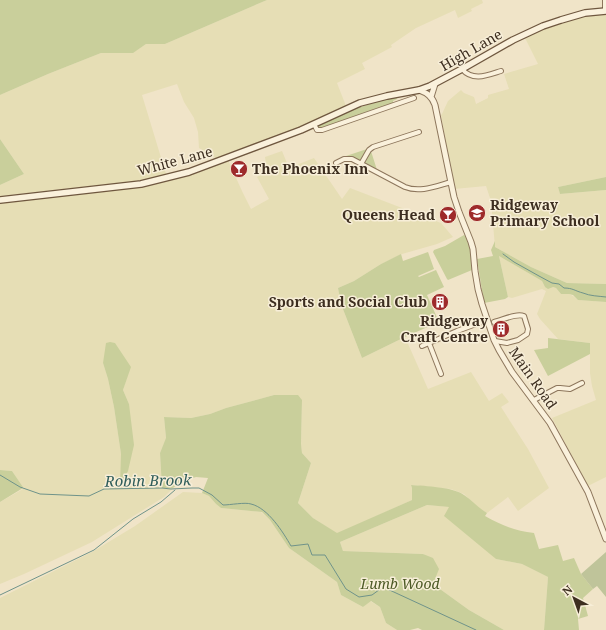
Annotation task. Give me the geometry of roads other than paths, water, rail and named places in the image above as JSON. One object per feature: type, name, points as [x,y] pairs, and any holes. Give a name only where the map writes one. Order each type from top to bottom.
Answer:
[{"type":"main road","name":"High Lane","points":[[346,109],[360,103],[419,90],[436,84],[512,40],[561,20],[585,13],[605,11]]},
{"type":"main road","name":"White Lane","points":[[0,200],[141,184],[174,176],[206,166],[314,124],[346,109]]},
{"type":"street","points":[[605,0],[605,11]]},
{"type":"street","points":[[462,69],[467,74],[482,77],[502,71]]},
{"type":"street","points":[[419,90],[432,97],[436,84]]},
{"type":"street","name":"Main Road","points":[[432,97],[435,104],[451,182],[459,212],[473,249],[478,289],[494,340],[512,372],[550,423],[588,492],[606,539]]},
{"type":"street","points":[[314,124],[317,130],[322,130],[414,98]]},
{"type":"street","points":[[362,164],[369,150],[373,147],[419,132]]},
{"type":"street","points":[[336,163],[349,158],[356,160],[404,187],[413,190],[424,189],[451,182]]},
{"type":"street","points":[[494,322],[526,314],[528,329],[527,334],[518,340],[507,343],[494,340]]},
{"type":"street","points":[[422,346],[487,320]]},
{"type":"street","points":[[429,343],[441,374]]},
{"type":"street","points":[[534,400],[558,388],[570,389],[582,383]]},
{"type":"waterway","points":[[503,254],[514,262],[552,283],[559,284],[564,288],[572,289],[588,295],[606,297]]},
{"type":"waterway","name":"Robin Brook","points":[[0,475],[20,487],[40,494],[89,496],[104,489],[199,488],[212,495],[223,505],[248,503],[257,506],[269,515],[291,546],[308,544],[312,555],[325,555],[346,589],[359,597],[372,595],[383,587],[476,630]]},
{"type":"waterway","points":[[0,595],[94,550],[133,519],[161,502],[175,490]]},
{"type":"place","name":"The Phoenix Inn","points":[[239,169]]},
{"type":"place","name":"Ridgeway Primary School","points":[[477,213]]},
{"type":"place","name":"Queens Head","points":[[448,215]]},
{"type":"place","name":"Sports and Social Club","points":[[440,302]]},
{"type":"place","name":"Ridgeway Craft Centre","points":[[501,329]]},
{"type":"park label","name":"Lumb Wood","points":[[400,584]]}]
